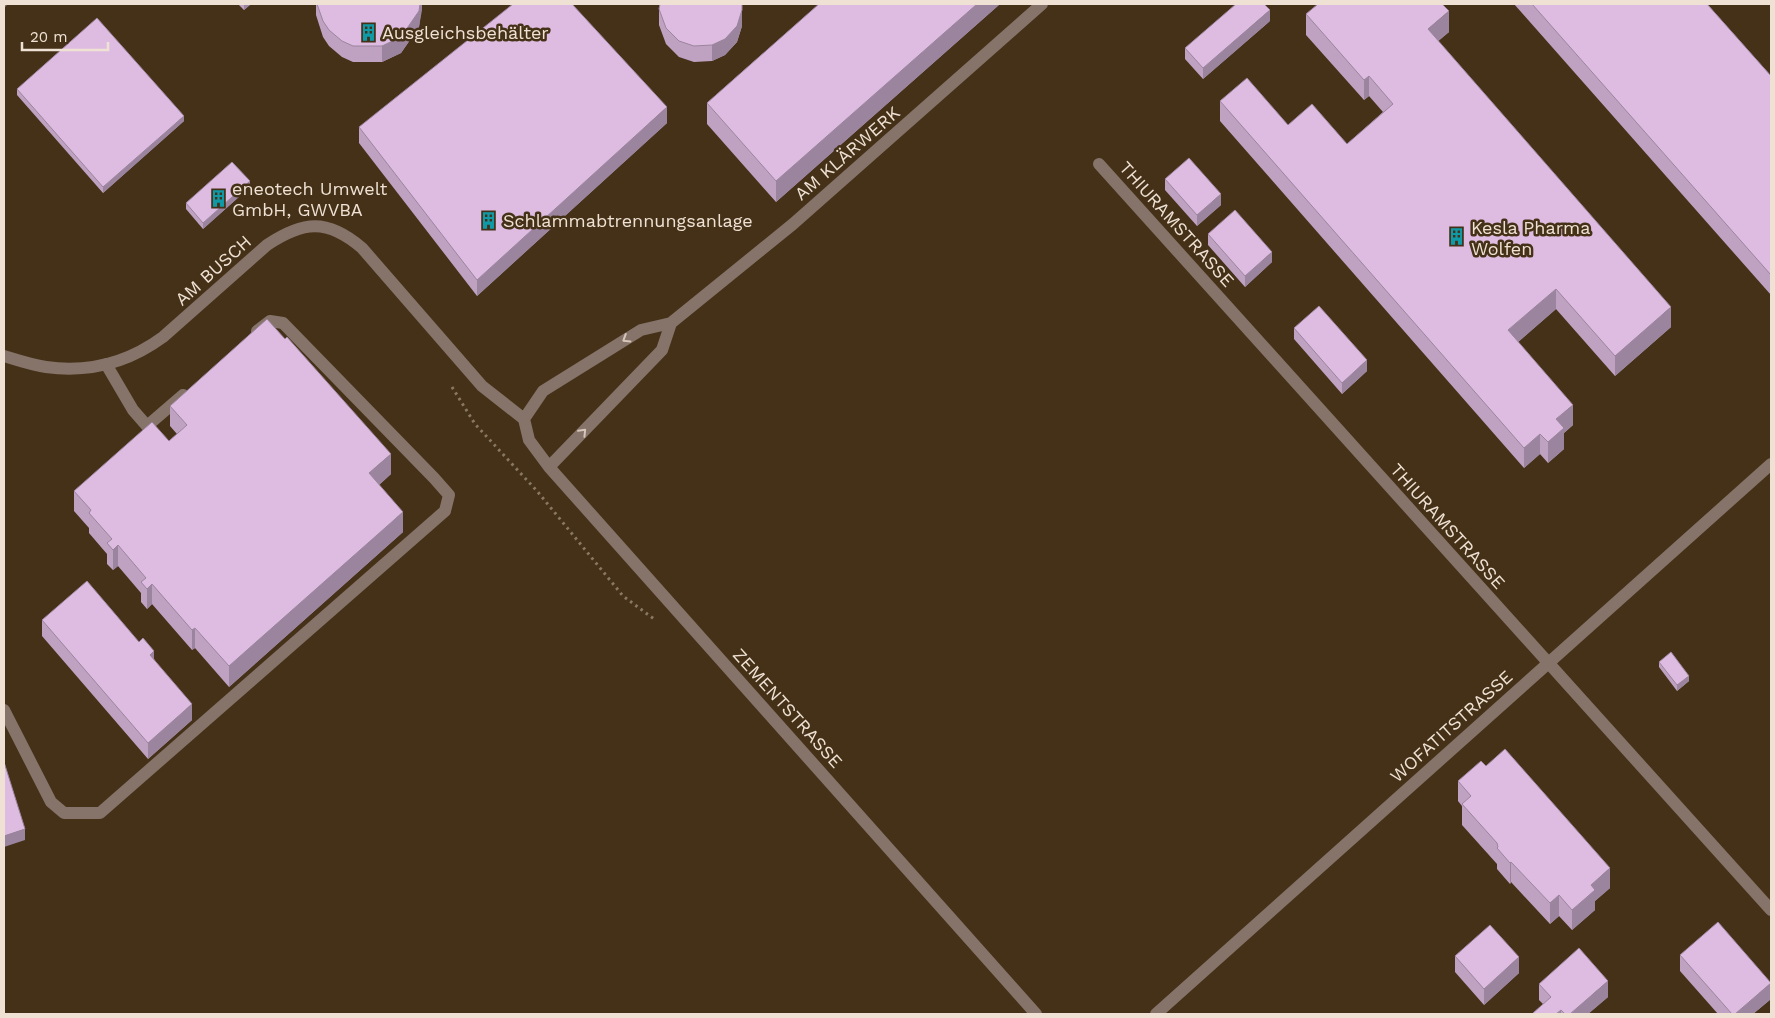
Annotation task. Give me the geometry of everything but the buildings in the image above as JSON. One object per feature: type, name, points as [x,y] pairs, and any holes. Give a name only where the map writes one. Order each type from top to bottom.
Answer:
[{"type":"street","name":"AM KLÄRWERK","points":[[524,419],[543,391],[641,330],[671,322],[793,224],[1042,4]]},
{"type":"street","name":"THIURAMSTRASSE","points":[[1099,164],[1771,910]]},
{"type":"street","name":"AM BUSCH","points":[[4,356],[44,366],[67,369],[106,364],[128,358],[152,345],[267,245],[284,233],[300,227],[318,226],[334,230],[351,238],[362,248],[482,386],[524,419]]},
{"type":"street","points":[[4,710],[51,802],[64,813],[100,813],[445,511],[449,495],[283,324],[270,321],[244,341]]},
{"type":"street","points":[[549,468],[662,350],[671,322]]},
{"type":"street","points":[[106,364],[133,410],[147,426],[192,387]]},
{"type":"street","name":"ZEMENTSTRASSE","points":[[524,419],[529,440],[549,468],[1036,1014]]},
{"type":"street","name":"WOFATITSTRASSE","points":[[1156,1014],[1771,464]]},
{"type":"path","points":[[449,380],[475,424],[537,491],[623,596],[661,624]]},
{"type":"place","name":"Ausgleichsbehälter","points":[[368,32]]},
{"type":"place","name":"eneotech Umwelt GmbH, GWVBA","points":[[218,198]]},
{"type":"place","name":"Schlammabtrennungsanlage","points":[[489,220]]},
{"type":"place","name":"Kesla Pharma Wolfen","points":[[1457,237]]}]
